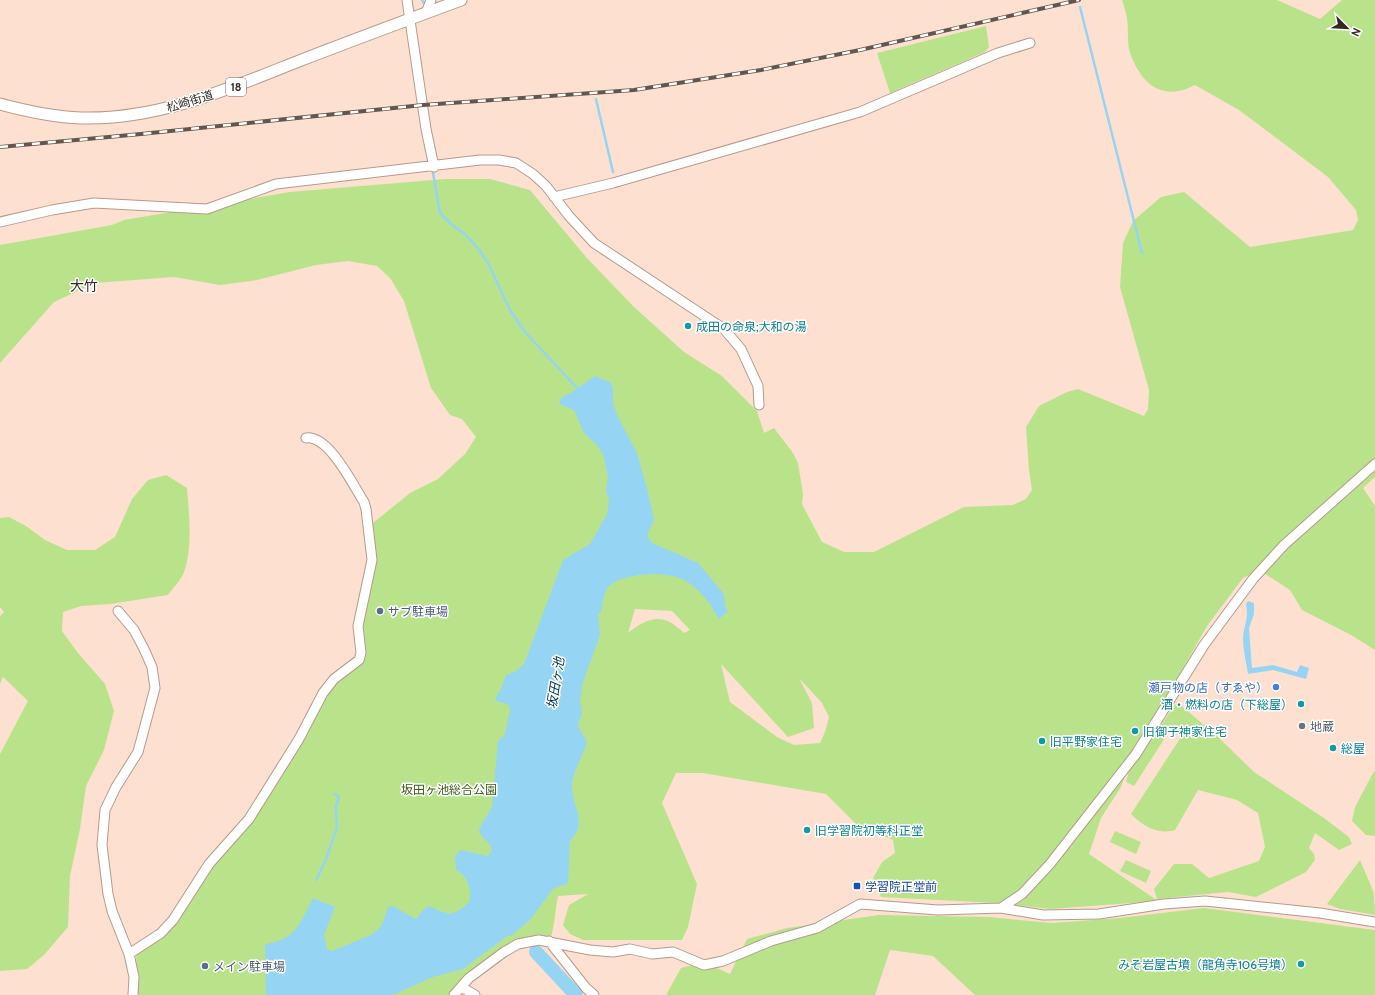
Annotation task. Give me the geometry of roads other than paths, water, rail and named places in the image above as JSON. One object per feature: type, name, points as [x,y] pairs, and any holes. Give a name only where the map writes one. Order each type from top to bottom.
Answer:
[{"type":"main road","name":"松崎街道","points":[[0,104],[35,113],[79,118],[118,116],[172,108],[241,85],[461,0]]},
{"type":"street","points":[[407,0],[434,167]]},
{"type":"street","points":[[426,13],[431,0]]},
{"type":"street","points":[[554,197],[613,183],[860,112],[986,58],[1030,43]]},
{"type":"street","points":[[0,222],[52,210],[94,203],[207,209],[276,184],[434,167],[480,160],[499,160],[516,163],[533,174],[546,186],[594,243],[724,329],[741,349],[758,386],[759,405]]},
{"type":"street","points":[[129,954],[161,933],[173,920],[209,864],[249,818],[299,739],[323,693],[334,679],[356,663],[360,658],[358,626],[372,560],[366,509],[364,502],[328,449],[316,440],[306,438]]},
{"type":"street","points":[[1001,908],[1022,894],[1040,875],[1136,754],[1204,645],[1253,579],[1284,545],[1375,464]]},
{"type":"street","points":[[118,611],[134,630],[144,649],[152,667],[155,688],[138,752],[116,787],[105,810],[102,845],[108,894],[112,911],[129,954],[134,977],[133,995]]},
{"type":"street","points":[[454,995],[479,970],[518,944],[539,940],[590,950],[613,952],[630,949],[652,954],[673,952],[704,964],[723,962],[771,941],[817,928],[860,904],[938,910],[1001,908],[1043,915],[1099,914],[1205,901],[1320,912],[1375,922]]},
{"type":"street","points":[[548,941],[586,988],[594,995]]},
{"type":"street","points":[[461,987],[475,995]]},
{"type":"water","name":"坂田ヶ池","points":[[595,376],[610,382],[613,387],[613,404],[618,417],[637,453],[654,520],[647,535],[652,543],[698,563],[724,594],[725,606],[728,611],[719,619],[708,601],[694,586],[675,576],[654,574],[631,576],[613,583],[607,589],[601,612],[598,614],[600,635],[583,682],[580,700],[582,713],[578,726],[587,742],[572,781],[573,794],[579,821],[576,834],[570,841],[568,883],[553,889],[530,920],[512,935],[506,937],[463,969],[433,977],[393,995],[266,995],[265,944],[284,939],[296,929],[313,898],[335,907],[324,935],[327,949],[332,951],[373,934],[382,925],[388,907],[393,906],[416,919],[424,909],[429,906],[445,913],[453,913],[469,902],[470,893],[468,883],[464,875],[456,870],[455,857],[460,850],[488,856],[492,851],[490,844],[481,835],[479,829],[492,807],[498,741],[505,734],[510,710],[509,706],[505,703],[498,702],[495,699],[501,689],[506,675],[516,671],[524,664],[563,560],[590,544],[607,514],[609,500],[606,491],[608,477],[603,454],[596,444],[584,433],[574,410],[559,404],[561,398]]},
{"type":"water","points":[[1248,601],[1254,603],[1254,614],[1249,628],[1252,668],[1273,665],[1297,672],[1300,665],[1309,668],[1306,679],[1273,670],[1248,674],[1243,638],[1247,618],[1246,604]]},
{"type":"waterway","points":[[1080,7],[1142,253]]},
{"type":"waterway","points":[[596,99],[613,172]]},
{"type":"waterway","points":[[433,173],[440,213],[451,224],[465,234],[480,251],[488,263],[510,310],[525,332],[578,389]]},
{"type":"waterway","points":[[316,880],[325,862],[337,828],[336,806],[339,797],[335,794]]},
{"type":"waterway","points":[[536,952],[576,995]]},
{"type":"railway","points":[[0,147],[423,105],[634,90],[761,70],[860,50],[1079,0]]},
{"type":"place","name":"成田の命泉;大和の湯","points":[[688,326]]},
{"type":"place","name":"サブ駐車場","points":[[380,611]]},
{"type":"place","name":"瀬戸物の店（すゑや）","points":[[1276,687]]},
{"type":"place","name":"酒・燃料の店（下総屋）","points":[[1301,704]]},
{"type":"place","name":"地蔵","points":[[1302,726]]},
{"type":"place","name":"旧御子神家住宅","points":[[1135,731]]},
{"type":"place","name":"旧平野家住宅","points":[[1042,741]]},
{"type":"place","name":"総屋","points":[[1333,748]]},
{"type":"place","name":"旧学習院初等科正堂","points":[[807,830]]},
{"type":"place","name":"学習院正堂前","points":[[857,886]]},
{"type":"place","name":"みそ岩屋古墳（龍角寺106号墳）","points":[[1301,964]]},
{"type":"place","name":"メイン駐車場","points":[[205,966]]},
{"type":"district","name":"大竹","points":[[84,286]]},
{"type":"park label","name":"坂田ヶ池総合公園","points":[[449,789]]}]
